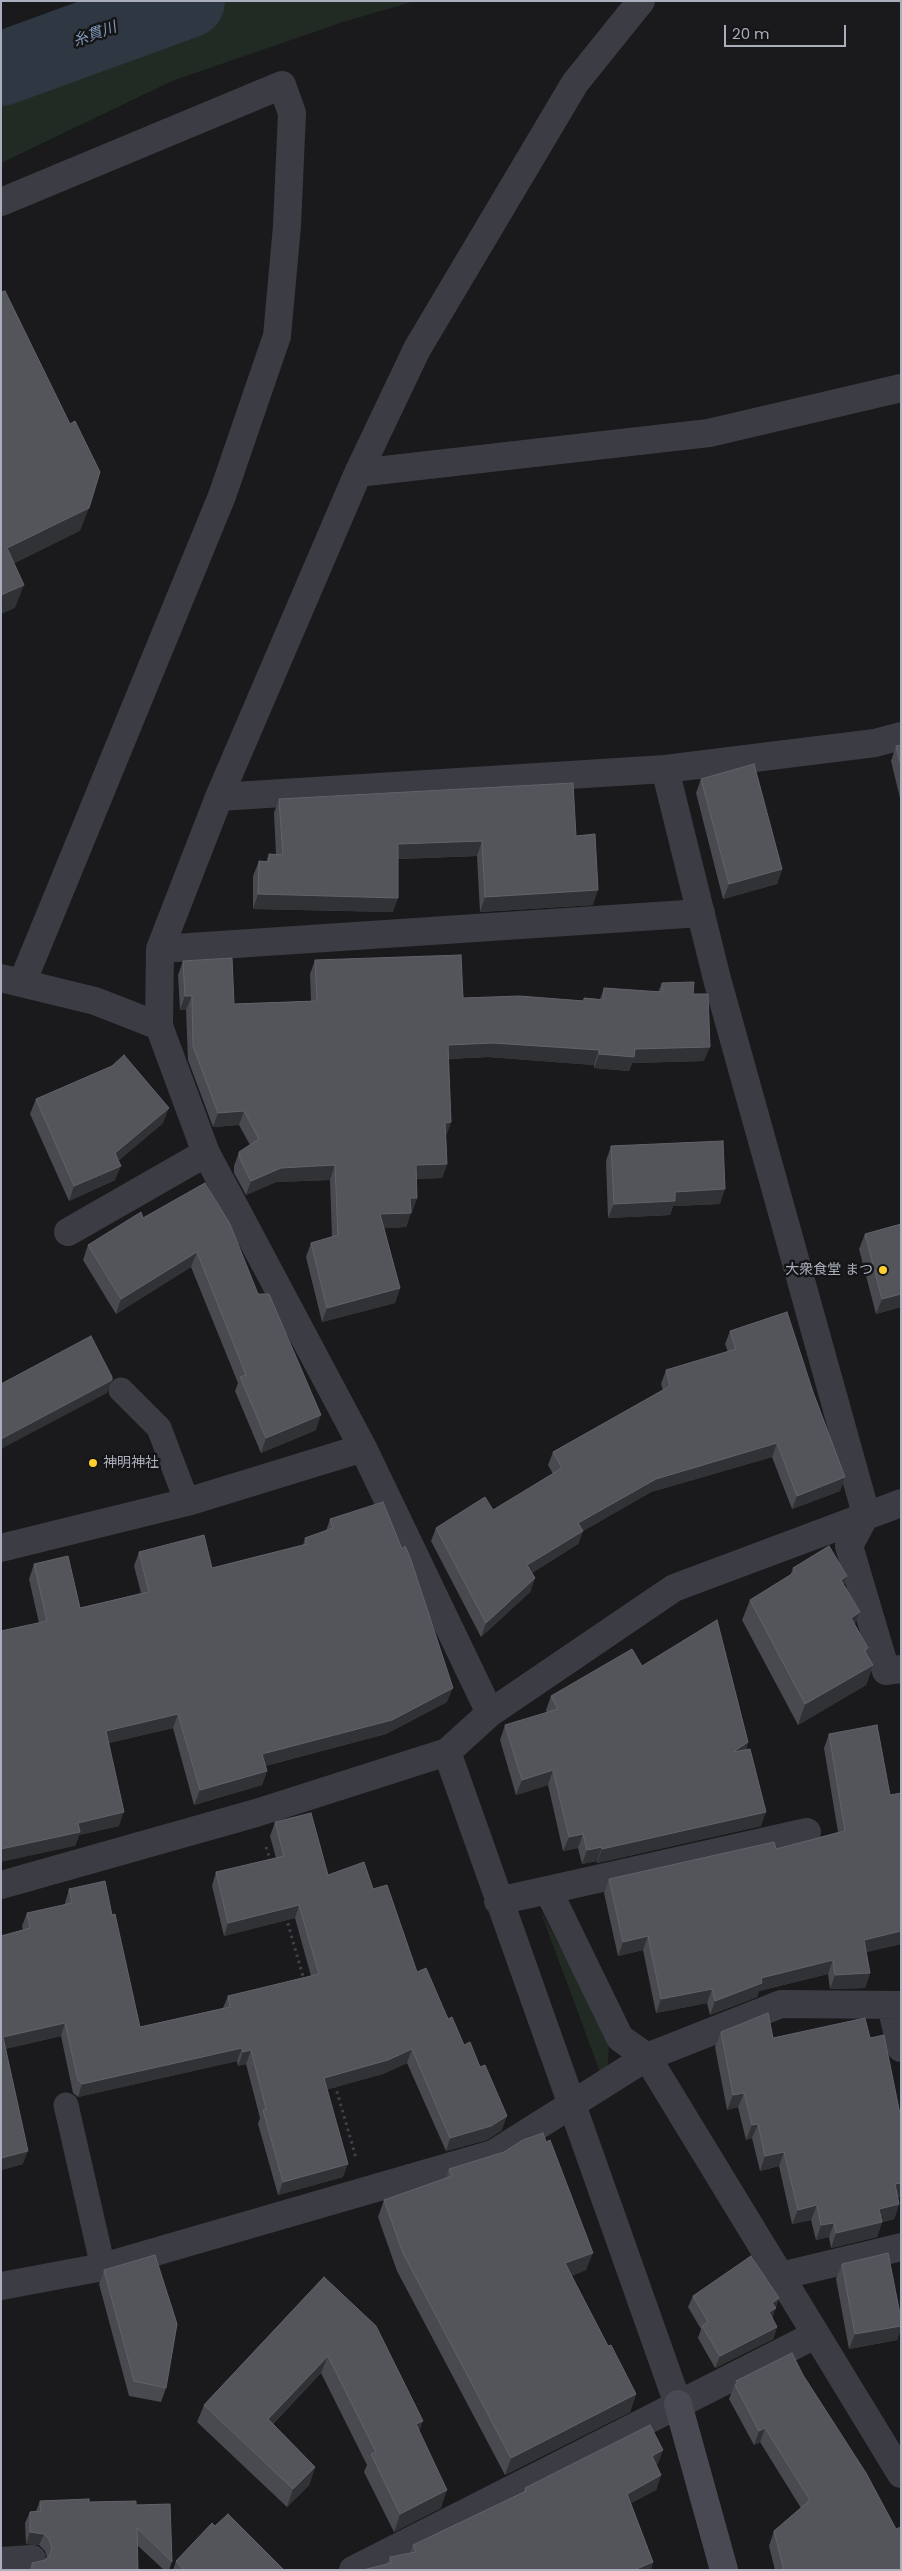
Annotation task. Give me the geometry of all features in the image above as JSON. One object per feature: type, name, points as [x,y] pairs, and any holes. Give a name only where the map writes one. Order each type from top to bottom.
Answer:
[{"type":"street","points":[[490,1713],[363,1448],[206,1153],[159,1026],[160,949],[219,797],[358,473],[417,349],[575,83],[641,1]]},
{"type":"street","points":[[1,202],[282,85],[292,113],[287,226],[277,336],[222,496],[11,981],[95,1001],[159,1026]]},
{"type":"street","points":[[358,473],[708,433],[901,388]]},
{"type":"street","points":[[219,797],[665,769],[875,743],[901,736]]},
{"type":"street","points":[[665,769],[717,979],[866,1514],[849,1546],[886,1671],[901,1669]]},
{"type":"street","points":[[160,949],[701,914]]},
{"type":"street","points":[[68,1232],[206,1153]]},
{"type":"street","points":[[1,1548],[186,1502],[363,1448]]},
{"type":"street","points":[[1,1885],[256,1813],[447,1752],[490,1713],[674,1588],[866,1514],[901,1503]]},
{"type":"street","points":[[447,1752],[498,1901],[678,2404],[724,2570]]},
{"type":"street","points":[[498,1901],[807,1832]]},
{"type":"street","points":[[548,1890],[620,2038],[647,2057],[814,2335],[901,2474]]},
{"type":"street","points":[[1,2286],[103,2267],[493,2154],[647,2057],[781,2004],[896,2006],[901,2048]]},
{"type":"street","points":[[780,2276],[901,2247]]},
{"type":"street","points":[[352,2570],[814,2335]]},
{"type":"street","points":[[1,2561],[32,2559]]},
{"type":"lane","points":[[121,1390],[159,1428],[186,1502]]},
{"type":"lane","points":[[66,2105],[103,2267]]},
{"type":"path","points":[[256,1813],[272,1870]]},
{"type":"path","points":[[284,1908],[305,1983]]},
{"type":"path","points":[[333,2078],[366,2192]]},
{"type":"shaded area","points":[[92,1],[415,1],[343,22],[172,81],[1,163],[1,41]]},
{"type":"shaded area","points":[[540,1910],[609,2038],[608,2067],[600,2072]]},
{"type":"building","points":[[5,291],[70,424],[75,421],[100,472],[89,508],[7,548],[24,585],[1,595],[1,292]]},
{"type":"building","points":[[901,745],[901,766],[896,746]]},
{"type":"building","points":[[754,764],[782,869],[729,884],[701,779]]},
{"type":"building","points":[[573,783],[576,836],[595,834],[598,890],[485,897],[482,841],[398,844],[398,898],[258,894],[259,861],[269,862],[269,854],[283,855],[279,799]]},
{"type":"building","points":[[461,955],[463,998],[519,996],[584,1001],[584,998],[603,1000],[604,988],[662,992],[662,983],[694,982],[693,994],[708,994],[710,1047],[635,1049],[634,1057],[599,1054],[599,1050],[493,1043],[448,1045],[451,1122],[445,1123],[447,1164],[416,1165],[417,1198],[410,1198],[411,1213],[380,1214],[400,1288],[327,1308],[311,1243],[338,1235],[335,1165],[281,1168],[251,1181],[240,1159],[239,1152],[259,1139],[244,1111],[218,1113],[193,1046],[192,996],[185,996],[183,961],[232,958],[234,1004],[317,1001],[315,960]]},
{"type":"building","points":[[124,1055],[169,1108],[115,1153],[121,1166],[74,1186],[36,1099],[112,1066]]},
{"type":"building","points":[[723,1141],[725,1189],[675,1192],[675,1201],[614,1204],[611,1146]]},
{"type":"building","points":[[205,1183],[230,1224],[258,1294],[269,1294],[321,1415],[266,1438],[240,1377],[246,1375],[197,1252],[121,1299],[88,1245],[141,1212],[143,1218]]},
{"type":"building","points":[[901,1224],[901,1294],[882,1299],[865,1234]]},
{"type":"building","points":[[787,1312],[813,1392],[845,1477],[797,1496],[777,1443],[656,1479],[578,1523],[583,1531],[527,1565],[535,1578],[486,1623],[436,1528],[485,1497],[493,1510],[562,1468],[553,1452],[670,1386],[666,1370],[736,1349],[730,1331]]},
{"type":"building","points":[[91,1336],[112,1380],[1,1439],[1,1384]]},
{"type":"building","points":[[383,1502],[402,1549],[405,1546],[410,1557],[453,1688],[392,1720],[262,1754],[267,1771],[200,1790],[178,1714],[106,1731],[124,1812],[78,1823],[80,1832],[1,1849],[1,1631],[47,1621],[34,1564],[68,1556],[80,1608],[149,1592],[139,1552],[204,1535],[212,1568],[307,1544],[305,1538],[333,1528],[330,1519]]},
{"type":"building","points":[[829,1546],[847,1576],[841,1580],[860,1612],[851,1618],[868,1648],[864,1650],[873,1665],[805,1704],[750,1600],[795,1572],[793,1568]]},
{"type":"building","points":[[717,1620],[748,1742],[733,1752],[750,1749],[766,1812],[602,1849],[602,1847],[587,1850],[583,1834],[569,1837],[553,1770],[522,1780],[505,1725],[558,1709],[551,1696],[632,1649],[642,1666]]},
{"type":"building","points":[[877,1725],[890,1795],[901,1793],[901,1931],[864,1940],[870,1973],[835,1975],[833,1960],[761,1978],[762,1983],[715,2001],[712,1989],[661,1999],[648,1936],[623,1942],[609,1879],[774,1842],[776,1849],[845,1831],[829,1734]]},
{"type":"building","points":[[311,1813],[328,1875],[364,1862],[373,1889],[387,1885],[417,1972],[426,1968],[448,2019],[452,2017],[464,2045],[470,2042],[480,2067],[485,2065],[507,2116],[491,2126],[450,2138],[412,2049],[388,2060],[324,2078],[348,2164],[283,2182],[263,2110],[266,2109],[251,2050],[243,2052],[242,2048],[82,2084],[78,2080],[65,2023],[3,2037],[28,2151],[1,2158],[1,1936],[30,1928],[27,1913],[72,1903],[69,1889],[105,1881],[112,1915],[115,1914],[140,2027],[230,2007],[228,1996],[319,1974],[299,1905],[228,1923],[216,1872],[284,1856],[275,1822]]},
{"type":"building","points":[[768,2013],[773,2038],[865,2018],[870,2038],[884,2035],[901,2119],[901,2183],[895,2184],[899,2204],[879,2209],[882,2222],[836,2233],[834,2223],[821,2225],[817,2205],[798,2210],[784,2152],[765,2156],[758,2124],[752,2125],[744,2093],[733,2095],[721,2032]]},
{"type":"building","points":[[543,2133],[546,2142],[550,2140],[593,2253],[565,2263],[608,2346],[611,2345],[636,2394],[511,2458],[403,2253],[384,2200],[452,2176],[449,2169],[504,2152],[523,2140]]},
{"type":"building","points":[[888,2253],[901,2326],[855,2334],[842,2264]]},
{"type":"building","points":[[155,2255],[177,2324],[166,2388],[134,2381],[104,2270]]},
{"type":"building","points":[[751,2256],[779,2298],[772,2303],[776,2308],[769,2312],[777,2327],[720,2356],[702,2326],[708,2322],[693,2296]]},
{"type":"building","points":[[324,2277],[376,2326],[423,2421],[416,2424],[447,2490],[400,2514],[371,2454],[376,2452],[328,2356],[268,2419],[315,2467],[293,2489],[204,2405]]},
{"type":"building","points":[[792,2353],[803,2375],[866,2473],[896,2529],[901,2527],[901,2570],[784,2570],[774,2531],[810,2500],[765,2428],[759,2431],[735,2385],[738,2383],[736,2381]]},
{"type":"building","points":[[650,2425],[663,2450],[652,2456],[661,2475],[627,2494],[653,2562],[634,2570],[363,2570],[391,2563],[390,2557],[416,2552],[413,2545],[526,2491],[525,2488]]},
{"type":"building","points":[[89,2499],[89,2502],[136,2501],[136,2505],[170,2504],[172,2562],[137,2528],[138,2570],[32,2570],[32,2563],[45,2560],[50,2555],[52,2547],[49,2539],[44,2534],[30,2532],[30,2512],[41,2511],[40,2501]]},
{"type":"building","points":[[228,2514],[284,2570],[184,2570],[176,2561],[212,2523],[215,2526]]},
{"type":"waterway","name":"糸貫川","points":[[1,69],[188,1]]},
{"type":"place","name":"大衆食堂 まつ","points":[[883,1270]]},
{"type":"place","name":"神明神社","points":[[93,1463]]}]
